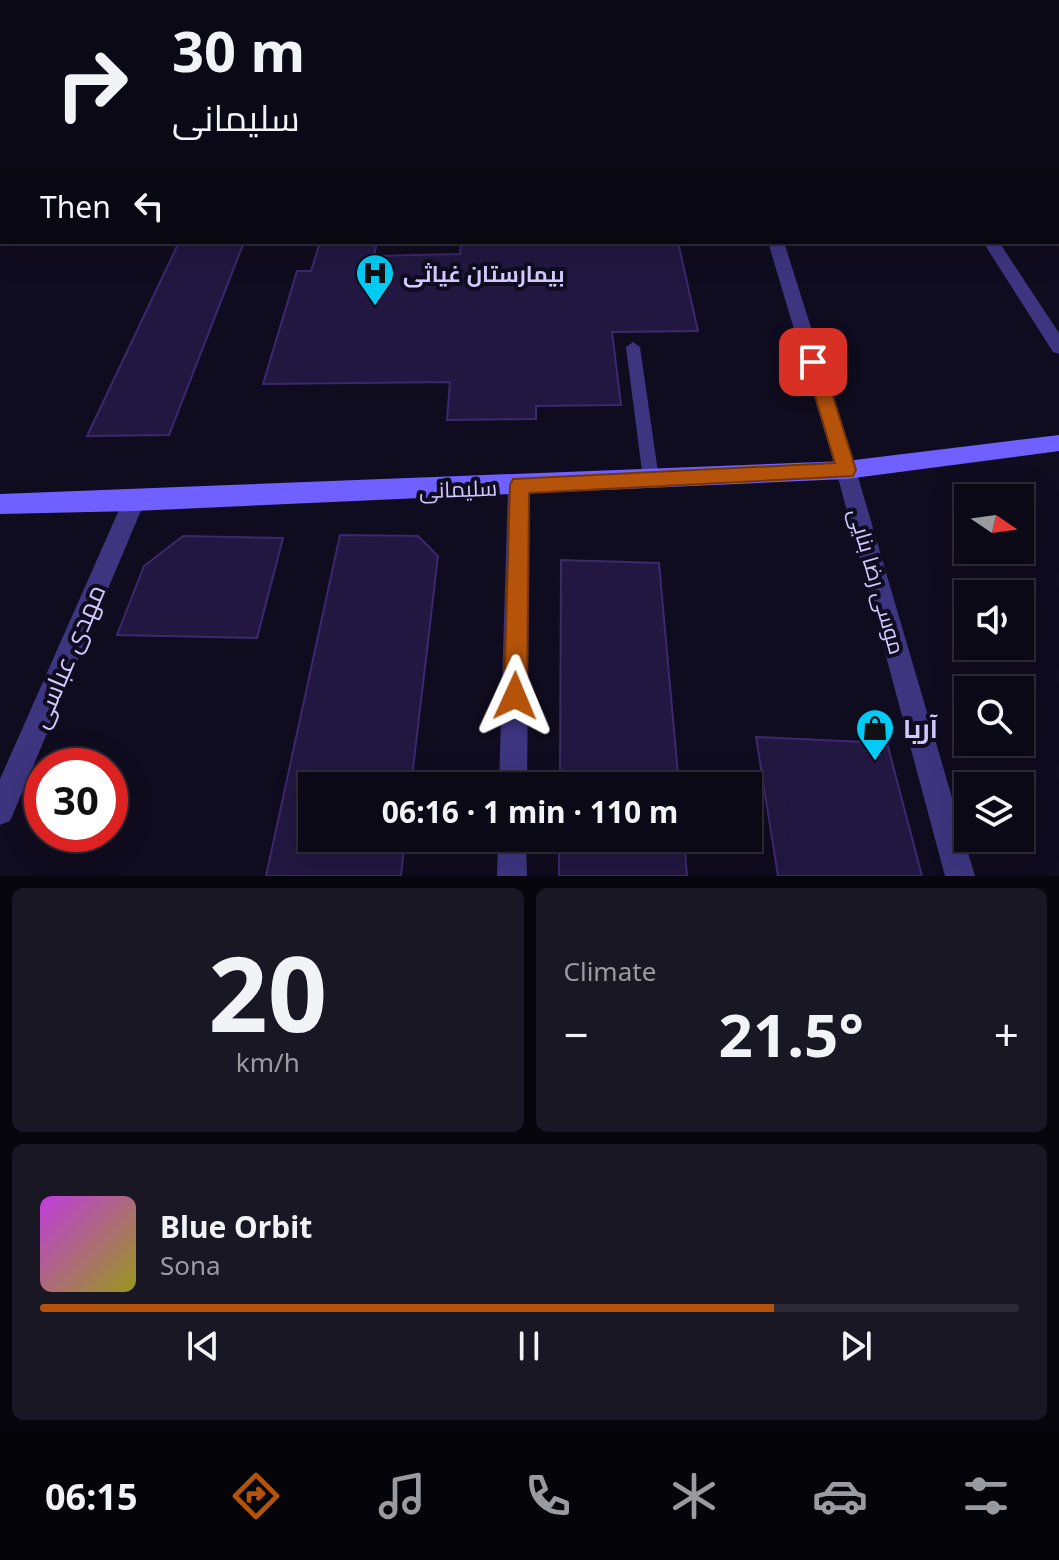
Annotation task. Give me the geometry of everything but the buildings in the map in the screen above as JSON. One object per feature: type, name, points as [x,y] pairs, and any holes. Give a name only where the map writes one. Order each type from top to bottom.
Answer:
[{"type":"main road","name":"سلیمانی","points":[[0,504],[846,470],[1059,443]]},
{"type":"street","name":"موسی رضا بنایی","points":[[777,244],[846,470],[960,876]]},
{"type":"street","points":[[992,244],[1059,347]]},
{"type":"street","points":[[513,772],[519,485]]},
{"type":"street","name":"مهدی عباسی","points":[[0,811],[134,501]]},
{"type":"street","points":[[512,852],[512,876]]},
{"type":"lane","points":[[633,347],[651,479]]},
{"type":"place","name":"بیمارستان غیاثی","points":[[375,307]]},
{"type":"place","name":"آریا","points":[[875,762]]},
{"type":"route","points":[[515,696],[519,485],[846,470],[813,362]]}]
